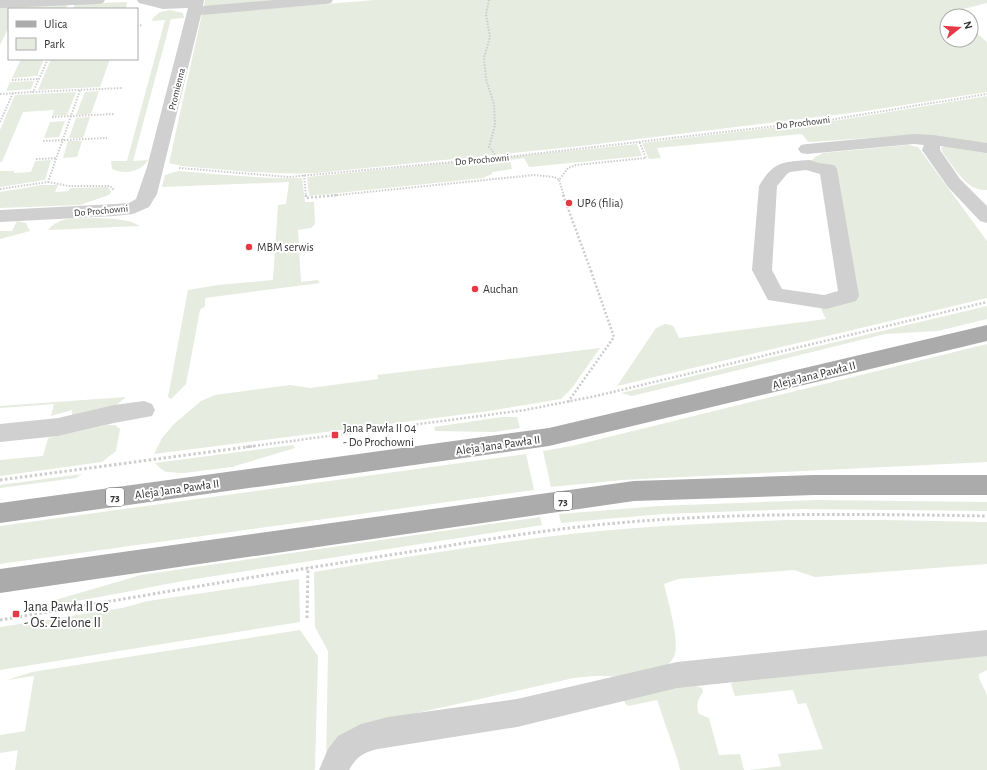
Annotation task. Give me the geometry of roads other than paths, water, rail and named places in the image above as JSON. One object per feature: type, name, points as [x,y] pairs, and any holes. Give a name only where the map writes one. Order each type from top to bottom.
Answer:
[{"type":"main road","name":"Aleja Jana Pawła II","points":[[0,513],[549,437],[987,333]]},
{"type":"main road","name":"73","points":[[0,581],[634,491],[814,485],[987,485]]},
{"type":"street","points":[[0,4],[98,0]]},
{"type":"street","points":[[144,0],[163,5],[326,0]]},
{"type":"street","name":"Promienna","points":[[156,167],[196,5]]},
{"type":"street","points":[[807,149],[914,139],[933,140],[987,148]]},
{"type":"street","points":[[933,140],[931,150],[954,183],[987,217]]},
{"type":"street","points":[[810,165],[814,168],[828,170],[849,296],[835,298],[826,302],[775,295],[762,270],[768,186],[773,176],[782,168],[810,165]]},
{"type":"street","name":"Do Prochowni","points":[[0,216],[132,208],[142,203],[148,194],[156,167]]},
{"type":"street","points":[[968,198],[987,196]]},
{"type":"street","points":[[0,433],[50,428],[114,414],[144,410]]},
{"type":"street","points":[[334,770],[343,750],[353,742],[366,737],[388,732],[517,713],[676,675],[987,643]]},
{"type":"place","name":"UP6 (filia)","points":[[569,203]]},
{"type":"place","name":"MBM serwis","points":[[249,247]]},
{"type":"place","name":"Auchan","points":[[475,289]]},
{"type":"place","name":"Jana Pawła II 04 - Do Prochowni","points":[[335,435]]},
{"type":"place","name":"Jana Pawła II 05 - Os. Zielone II","points":[[16,614]]}]
